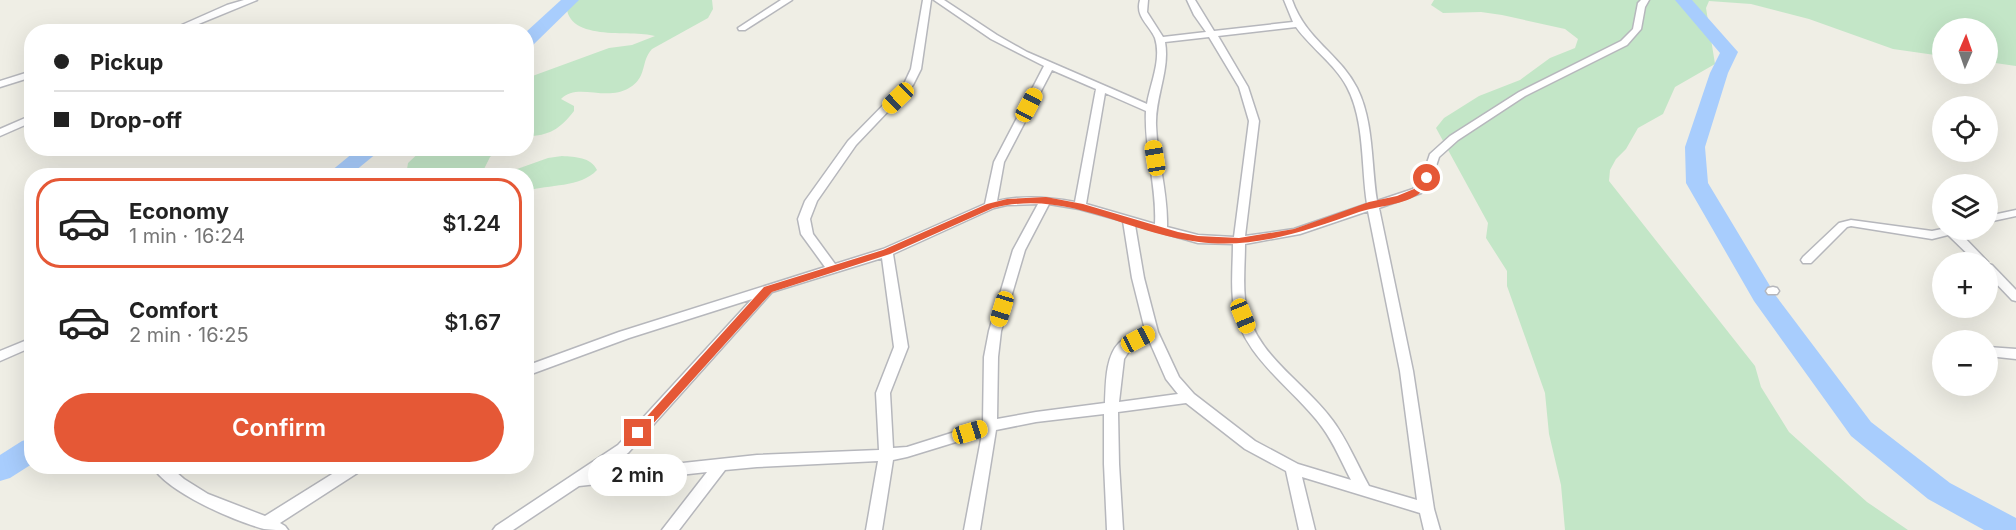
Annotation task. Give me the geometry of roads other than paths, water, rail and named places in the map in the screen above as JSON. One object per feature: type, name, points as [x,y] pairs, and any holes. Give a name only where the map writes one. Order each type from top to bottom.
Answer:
[{"type":"street","points":[[189,24],[254,0]]},
{"type":"street","points":[[742,28],[788,0]]},
{"type":"street","points":[[832,268],[807,234],[804,219],[811,201],[852,143],[908,85],[916,69],[927,0]]},
{"type":"street","points":[[938,0],[994,37],[1049,66],[1151,110]]},
{"type":"street","points":[[1144,0],[1142,8],[1146,19],[1160,40],[1160,67],[1151,110],[1152,141],[1161,202],[1161,229]]},
{"type":"street","points":[[1191,0],[1200,20],[1212,33],[1246,91],[1254,121],[1239,241],[1239,300],[1252,337],[1264,356],[1328,424],[1365,490]]},
{"type":"street","points":[[1288,0],[1299,24],[1346,78],[1356,97],[1362,118],[1372,204],[1403,352],[1426,509],[1432,530]]},
{"type":"street","points":[[534,368],[624,335],[887,252],[990,206],[1007,202],[1046,200],[1080,206],[1198,239],[1239,241],[1296,232],[1372,204],[1400,198],[1417,191],[1427,178],[1434,156],[1449,142],[1522,94],[1630,39],[1638,28],[1641,4],[1645,0]]},
{"type":"street","points":[[1160,40],[1299,24]]},
{"type":"street","points":[[990,206],[999,162],[1049,66]]},
{"type":"street","points":[[0,84],[24,76]]},
{"type":"street","points":[[1080,206],[1101,89]]},
{"type":"street","points":[[0,133],[24,122]]},
{"type":"street","points":[[972,530],[990,426],[991,357],[995,331],[1019,250],[1046,200]]},
{"type":"street","points":[[1998,217],[2016,213]]},
{"type":"street","points":[[1128,220],[1138,278],[1152,332],[1173,379],[1189,398],[1250,445],[1293,468],[1426,509]]},
{"type":"street","points":[[1807,260],[1843,225],[1851,222],[1932,235]]},
{"type":"street","points":[[1961,240],[1973,252]]},
{"type":"street","points":[[874,530],[886,455],[883,393],[901,347],[887,252]]},
{"type":"street","points":[[1998,278],[2016,297]]},
{"type":"street","points":[[501,530],[623,449],[768,289]]},
{"type":"street","points":[[1115,530],[1112,407],[1116,363],[1124,347],[1152,332]]},
{"type":"street","points":[[0,356],[24,346]]},
{"type":"street","points":[[1998,353],[2016,354]]},
{"type":"street","points":[[579,480],[721,465],[886,455],[908,452],[990,426],[1036,417],[1189,398]]},
{"type":"street","points":[[670,530],[721,465]]},
{"type":"street","points":[[1293,468],[1307,530]]},
{"type":"street","points":[[165,474],[216,504],[273,526],[346,474]]},
{"type":"waterway","points":[[534,35],[571,0]]},
{"type":"waterway","points":[[1683,0],[1729,52],[1719,73],[1695,147],[1697,183],[1766,301],[1861,429],[1939,491],[2011,530]]},
{"type":"waterway","points":[[346,168],[362,156]]},
{"type":"waterway","points":[[0,470],[24,454]]}]
